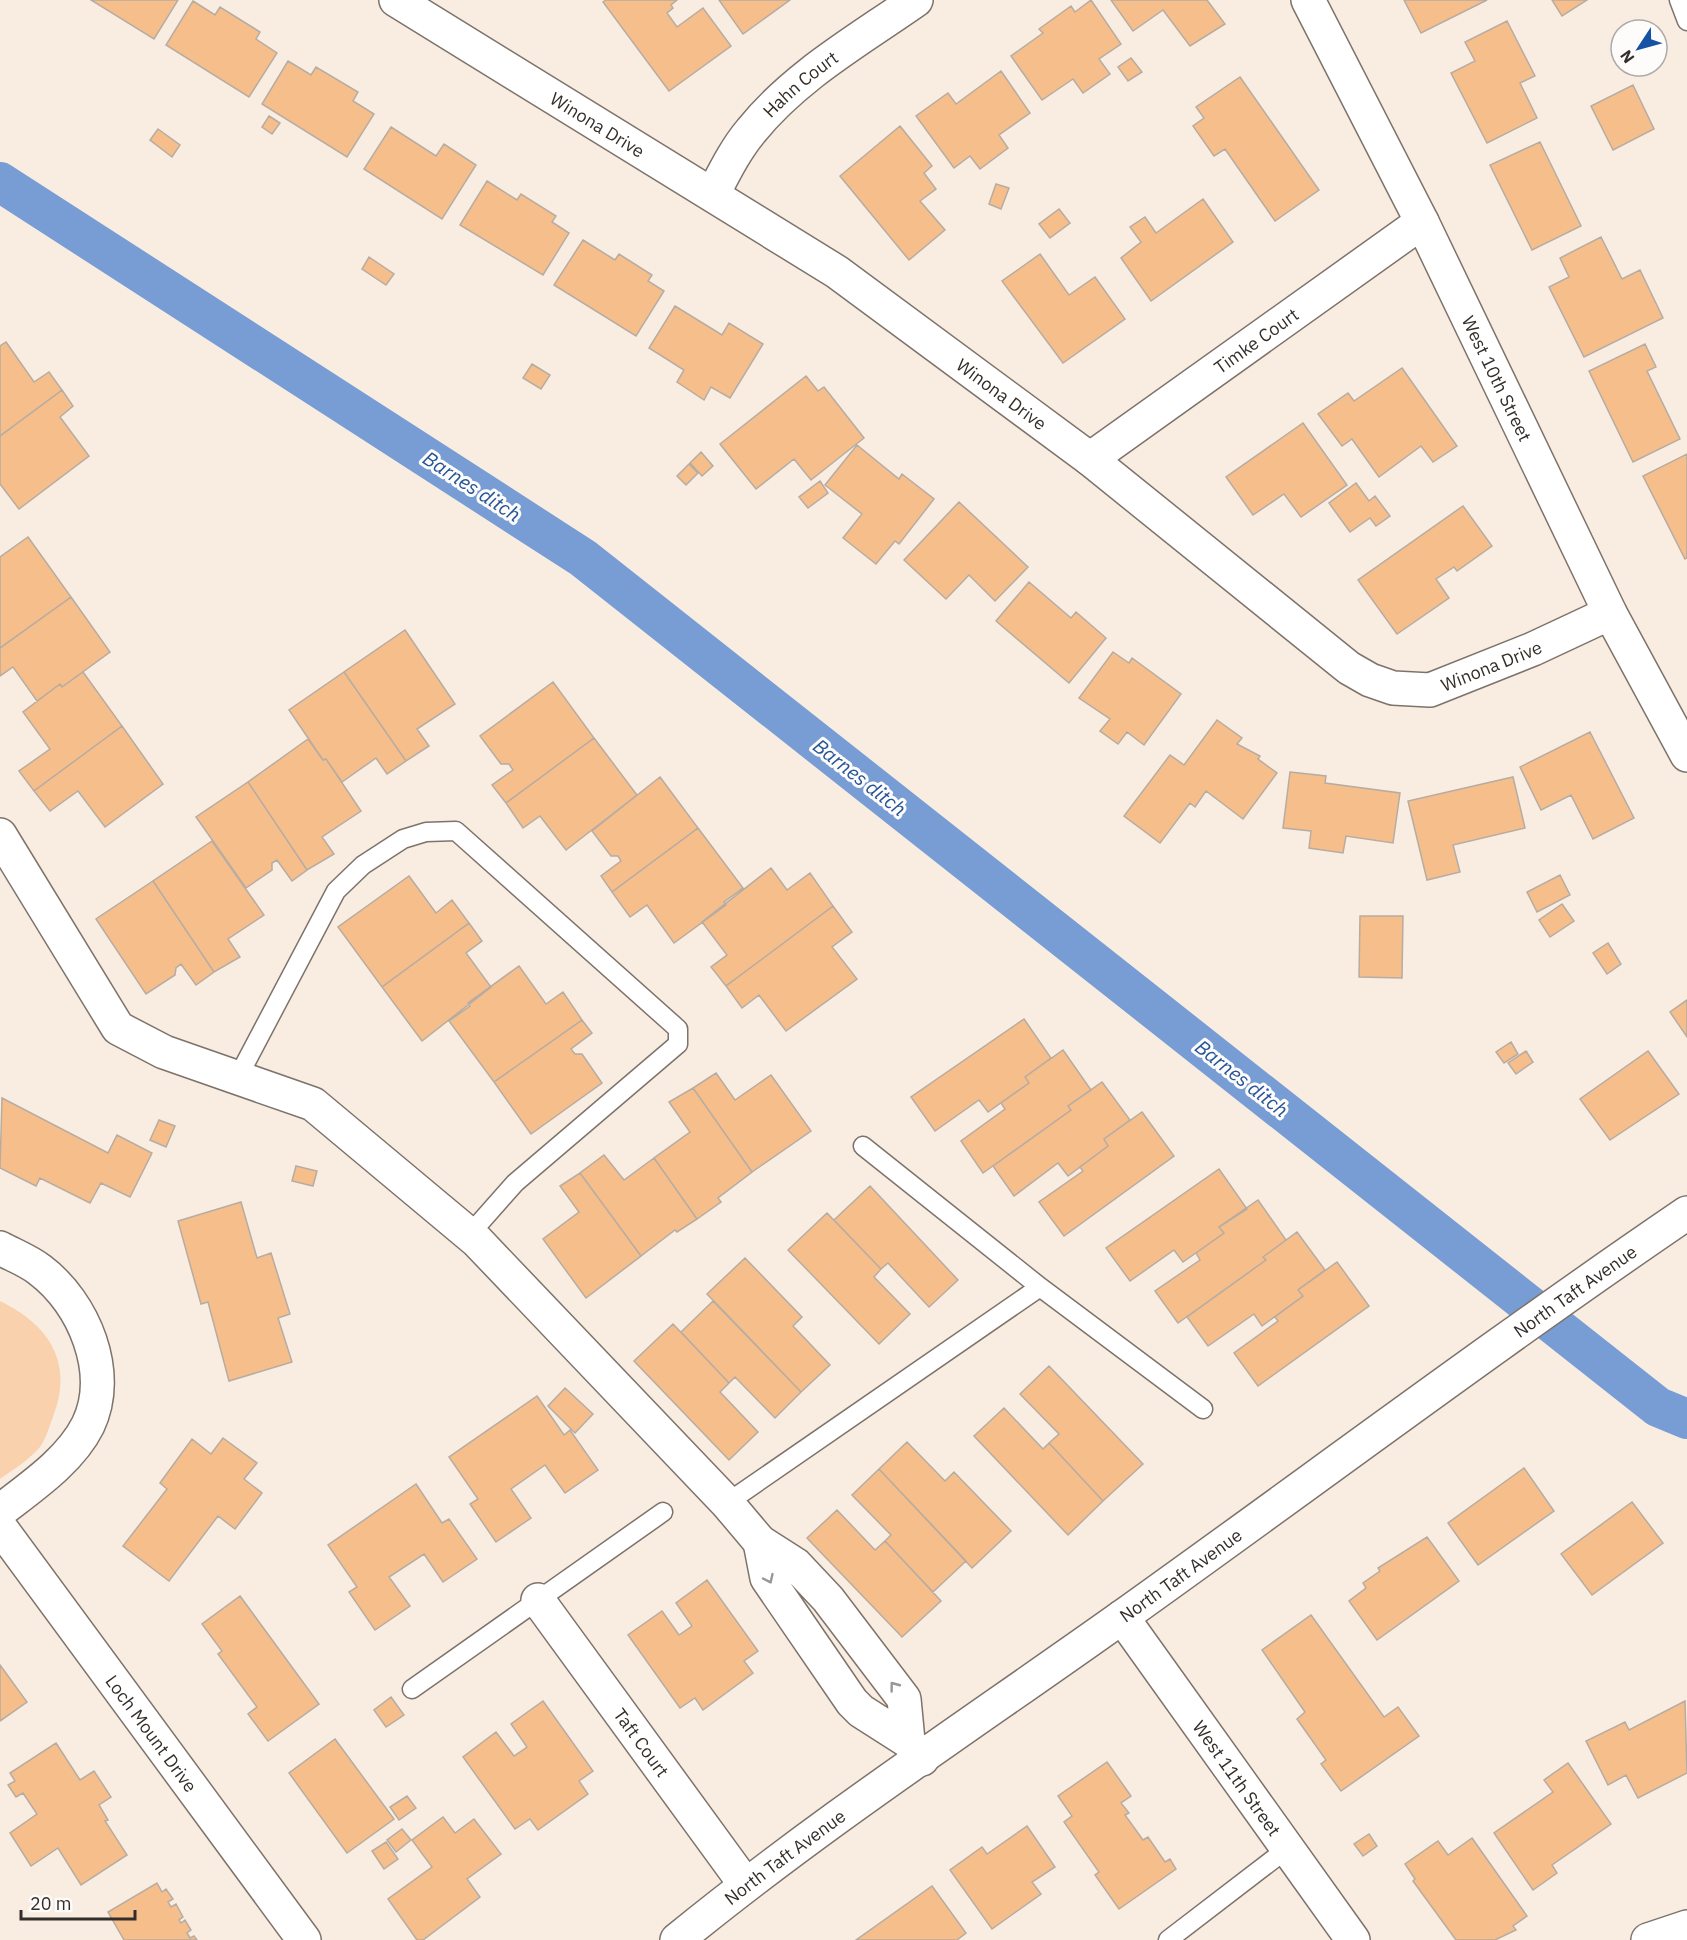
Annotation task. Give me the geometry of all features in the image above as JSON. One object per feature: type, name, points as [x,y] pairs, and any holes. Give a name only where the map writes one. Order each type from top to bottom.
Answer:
[{"type":"street","name":"Winona Drive","points":[[396,0],[837,272],[1090,459],[1348,668],[1370,680],[1393,688],[1420,690],[1447,685],[1610,613]]},
{"type":"street","name":"Hahn Court","points":[[712,194],[746,138],[786,93],[916,0]]},
{"type":"street","name":"West 10th Street","points":[[1308,0],[1422,222],[1610,613],[1687,755]]},
{"type":"street","name":"Timke Court","points":[[1090,459],[1422,222]]},
{"type":"street","points":[[0,835],[118,1028],[164,1052],[313,1104],[469,1235],[727,1503],[760,1542],[796,1564],[828,1599],[904,1699],[915,1750]]},
{"type":"street","name":"North Taft Avenue","points":[[677,1940],[915,1750],[1122,1617],[1579,1286],[1687,1213]]},
{"type":"street","points":[[0,1248],[40,1269],[65,1293],[83,1320],[97,1368],[95,1405],[87,1426],[63,1459],[0,1511]]},
{"type":"street","name":"Loch Mount Drive","points":[[0,1527],[304,1940]]},
{"type":"street","points":[[760,1542],[767,1578],[852,1702],[861,1712],[915,1750]]},
{"type":"street","name":"Taft Court","points":[[538,1600],[745,1884]]},
{"type":"street","name":"West 11th Street","points":[[1122,1617],[1353,1940]]},
{"type":"street","points":[[1648,1940],[1687,1927]]},
{"type":"lane","points":[[1679,0],[1687,21]]},
{"type":"lane","points":[[238,1077],[336,891],[363,865],[403,839],[426,832],[456,831],[678,1029],[678,1044],[515,1183],[469,1235]]},
{"type":"lane","points":[[863,1146],[1040,1287],[1203,1409]]},
{"type":"lane","points":[[727,1503],[1040,1287]]},
{"type":"lane","points":[[412,1689],[663,1512]]},
{"type":"lane","points":[[1168,1940],[1288,1848]]},
{"type":"shaded area","points":[[0,1301],[32,1322],[44,1334],[59,1363],[61,1380],[59,1398],[42,1444],[36,1452],[0,1479]]},
{"type":"building","points":[[91,0],[178,0],[154,39]]},
{"type":"building","points":[[606,0],[677,0],[667,13],[677,27],[703,8],[731,46],[669,91],[603,2]]},
{"type":"building","points":[[719,0],[790,0],[743,34]]},
{"type":"building","points":[[1091,0],[1121,44],[1099,59],[1110,74],[1083,93],[1073,79],[1042,100],[1011,56],[1043,33],[1039,29],[1071,6],[1075,12]]},
{"type":"building","points":[[1111,0],[1207,0],[1225,24],[1190,46],[1163,10],[1133,31]]},
{"type":"building","points":[[1404,0],[1487,0],[1421,33]]},
{"type":"building","points":[[1552,0],[1587,0],[1562,16]]},
{"type":"building","points":[[193,1],[215,15],[220,7],[260,32],[256,39],[277,53],[249,97],[166,45]]},
{"type":"building","points":[[1507,21],[1535,76],[1520,83],[1537,118],[1487,143],[1451,73],[1475,61],[1465,42]]},
{"type":"building","points":[[1131,58],[1142,72],[1128,81],[1118,67]]},
{"type":"building","points":[[288,61],[311,75],[316,67],[358,92],[353,101],[374,114],[347,157],[262,104]]},
{"type":"building","points":[[1001,71],[1030,113],[999,135],[1008,148],[980,169],[970,156],[954,168],[916,116],[948,93],[956,104]]},
{"type":"building","points":[[1240,77],[1319,190],[1275,221],[1225,149],[1214,156],[1193,126],[1204,118],[1196,107]]},
{"type":"building","points":[[1633,85],[1654,129],[1613,150],[1591,106]]},
{"type":"building","points":[[269,116],[280,123],[272,134],[262,127]]},
{"type":"building","points":[[900,126],[932,166],[924,173],[936,189],[920,201],[945,230],[909,260],[840,176]]},
{"type":"building","points":[[391,127],[436,156],[444,144],[476,165],[442,219],[364,169]]},
{"type":"building","points":[[158,129],[180,145],[172,157],[150,140]]},
{"type":"building","points":[[1540,142],[1581,226],[1532,250],[1490,165]]},
{"type":"building","points":[[487,181],[517,200],[521,194],[556,216],[552,222],[569,233],[543,275],[460,225]]},
{"type":"building","points":[[996,184],[1009,188],[1001,209],[989,204]]},
{"type":"building","points":[[1203,199],[1233,242],[1151,301],[1121,258],[1141,242],[1130,227],[1145,217],[1156,233]]},
{"type":"building","points":[[1059,209],[1070,223],[1050,238],[1039,224]]},
{"type":"building","points":[[1601,237],[1622,279],[1640,270],[1663,318],[1584,357],[1549,287],[1569,277],[1560,258]]},
{"type":"building","points":[[583,240],[615,260],[619,254],[652,275],[648,281],[664,291],[636,336],[554,285]]},
{"type":"building","points":[[1040,254],[1069,295],[1095,277],[1125,319],[1063,363],[1002,281]]},
{"type":"building","points":[[369,257],[394,274],[386,285],[362,269]]},
{"type":"building","points":[[675,306],[722,335],[729,323],[763,344],[730,398],[711,387],[704,400],[677,382],[684,370],[649,348]]},
{"type":"building","points":[[6,342],[34,382],[49,372],[62,390],[0,436],[0,346]]},
{"type":"building","points":[[1645,344],[1656,367],[1647,371],[1680,439],[1633,462],[1589,371]]},
{"type":"building","points":[[532,364],[550,375],[541,389],[523,378]]},
{"type":"building","points":[[1402,368],[1457,446],[1433,462],[1421,446],[1379,477],[1352,439],[1342,446],[1318,414],[1348,393],[1354,401]]},
{"type":"building","points":[[806,376],[818,391],[824,387],[864,438],[811,480],[794,459],[756,489],[720,444]]},
{"type":"building","points":[[62,390],[73,406],[60,417],[89,456],[19,509],[0,484],[0,436]]},
{"type":"building","points":[[1303,423],[1347,485],[1301,517],[1284,494],[1253,515],[1226,477]]},
{"type":"building","points":[[857,445],[899,479],[902,474],[934,499],[899,544],[895,541],[876,564],[843,538],[862,514],[825,485]]},
{"type":"building","points":[[701,452],[713,466],[702,476],[690,463]]},
{"type":"building","points":[[1687,454],[1687,558],[1685,559],[1643,476]]},
{"type":"building","points":[[689,464],[698,473],[686,485],[677,476]]},
{"type":"building","points":[[820,481],[828,493],[808,508],[799,497]]},
{"type":"building","points":[[1356,483],[1369,501],[1375,496],[1390,516],[1376,526],[1370,518],[1350,532],[1329,503]]},
{"type":"building","points":[[959,502],[1028,567],[995,601],[969,575],[946,599],[904,560]]},
{"type":"building","points":[[1463,506],[1492,546],[1457,571],[1454,567],[1436,579],[1449,598],[1397,634],[1358,580]]},
{"type":"building","points":[[28,537],[71,597],[0,648],[0,557]]},
{"type":"building","points":[[1029,582],[1071,618],[1076,612],[1106,638],[1069,683],[996,621]]},
{"type":"building","points":[[71,597],[110,652],[62,687],[60,684],[37,701],[13,667],[0,676],[0,648]]},
{"type":"building","points":[[405,630],[455,704],[417,729],[429,746],[406,761],[344,672]]},
{"type":"building","points":[[1113,652],[1129,663],[1132,658],[1181,694],[1144,745],[1127,732],[1118,744],[1100,731],[1110,719],[1079,698]]},
{"type":"building","points":[[83,672],[122,726],[34,791],[19,771],[50,749],[23,712],[60,684],[62,687]]},
{"type":"building","points":[[344,672],[406,761],[387,774],[376,758],[342,782],[326,759],[323,760],[289,710]]},
{"type":"building","points":[[553,682],[594,738],[506,803],[492,785],[513,770],[509,764],[501,764],[480,736]]},
{"type":"building","points":[[1217,720],[1242,738],[1237,744],[1260,756],[1258,759],[1277,773],[1243,819],[1206,791],[1195,807],[1190,803],[1160,843],[1124,816],[1170,755],[1184,765]]},
{"type":"building","points":[[122,726],[163,784],[105,827],[78,791],[50,811],[34,791]]},
{"type":"building","points":[[1590,732],[1634,818],[1593,839],[1571,795],[1541,810],[1520,767]]},
{"type":"building","points":[[594,738],[637,795],[566,850],[540,816],[523,828],[506,803]]},
{"type":"building","points":[[308,739],[323,760],[326,759],[361,811],[322,837],[334,854],[307,870],[248,782]]},
{"type":"building","points":[[1290,772],[1326,776],[1325,783],[1400,793],[1393,843],[1346,836],[1343,853],[1309,848],[1311,831],[1283,828]]},
{"type":"building","points":[[660,777],[698,828],[612,892],[601,876],[621,861],[618,856],[611,856],[592,831]]},
{"type":"building","points":[[1513,777],[1525,828],[1453,845],[1460,872],[1427,880],[1408,801]]},
{"type":"building","points":[[248,782],[307,870],[292,881],[277,860],[272,863],[272,870],[246,888],[196,817]]},
{"type":"building","points":[[698,828],[743,888],[724,902],[726,905],[674,943],[647,905],[630,917],[612,892]]},
{"type":"building","points":[[212,841],[264,915],[228,939],[240,957],[214,972],[153,881]]},
{"type":"building","points":[[771,868],[787,890],[810,873],[833,906],[726,986],[711,967],[727,955],[702,922]]},
{"type":"building","points":[[1560,875],[1570,895],[1537,912],[1527,892]]},
{"type":"building","points":[[409,876],[436,913],[452,900],[469,923],[382,987],[338,927]]},
{"type":"building","points":[[153,881],[214,972],[196,985],[181,964],[176,968],[175,975],[146,994],[96,919]]},
{"type":"building","points":[[1562,904],[1574,921],[1550,937],[1539,920]]},
{"type":"building","points":[[833,906],[852,932],[832,947],[857,979],[786,1031],[759,995],[742,1008],[726,986]]},
{"type":"building","points":[[1360,916],[1403,916],[1402,978],[1359,977]]},
{"type":"building","points":[[469,923],[482,941],[466,953],[491,987],[422,1041],[382,987]]},
{"type":"building","points":[[1608,943],[1621,964],[1607,974],[1593,953]]},
{"type":"building","points":[[519,966],[546,1004],[563,992],[582,1020],[494,1082],[449,1021],[470,1006],[468,1003]]},
{"type":"building","points":[[1687,1000],[1687,1037],[1670,1012]]},
{"type":"building","points":[[1024,1019],[1051,1058],[1025,1077],[1029,1083],[988,1112],[979,1100],[935,1131],[911,1097]]},
{"type":"building","points":[[582,1020],[592,1033],[571,1049],[575,1054],[582,1054],[602,1083],[531,1134],[494,1082]]},
{"type":"building","points":[[1511,1042],[1518,1054],[1504,1063],[1496,1052]]},
{"type":"building","points":[[1063,1050],[1091,1090],[1068,1106],[1071,1110],[983,1173],[961,1141],[1005,1109],[1001,1103],[1029,1083],[1025,1077]]},
{"type":"building","points":[[1526,1051],[1533,1062],[1516,1074],[1508,1063]]},
{"type":"building","points":[[1648,1051],[1679,1094],[1610,1140],[1580,1099]]},
{"type":"building","points":[[716,1073],[735,1100],[771,1075],[811,1131],[752,1172],[693,1088]]},
{"type":"building","points":[[1102,1082],[1130,1120],[1104,1139],[1108,1146],[1068,1176],[1058,1163],[1014,1196],[993,1166],[1071,1110],[1068,1106]]},
{"type":"building","points":[[693,1088],[752,1172],[718,1198],[721,1202],[697,1219],[654,1158],[690,1132],[669,1102]]},
{"type":"building","points":[[2,1098],[108,1153],[117,1135],[152,1153],[130,1197],[101,1183],[90,1203],[40,1178],[36,1186],[0,1168]]},
{"type":"building","points":[[1142,1112],[1174,1156],[1064,1236],[1039,1202],[1083,1171],[1080,1167],[1108,1146],[1104,1139]]},
{"type":"building","points":[[159,1120],[175,1126],[166,1147],[150,1140]]},
{"type":"building","points":[[604,1155],[624,1180],[654,1158],[697,1219],[677,1232],[675,1230],[641,1256],[580,1173]]},
{"type":"building","points":[[296,1166],[317,1171],[313,1186],[292,1181]]},
{"type":"building","points":[[1219,1169],[1247,1209],[1219,1227],[1224,1233],[1183,1262],[1174,1250],[1130,1281],[1106,1248]]},
{"type":"building","points":[[580,1173],[641,1256],[586,1298],[543,1239],[579,1212],[560,1186]]},
{"type":"building","points":[[870,1186],[958,1280],[929,1307],[888,1263],[881,1269],[834,1220]]},
{"type":"building","points":[[1258,1200],[1286,1240],[1263,1257],[1266,1260],[1178,1323],[1155,1291],[1200,1260],[1196,1253],[1224,1233],[1219,1227]]},
{"type":"building","points":[[241,1202],[257,1258],[271,1253],[290,1314],[278,1318],[292,1362],[229,1381],[208,1302],[201,1304],[178,1221]]},
{"type":"building","points":[[827,1213],[881,1269],[874,1277],[910,1314],[879,1344],[788,1250]]},
{"type":"building","points":[[1297,1232],[1325,1270],[1298,1290],[1303,1296],[1262,1326],[1254,1314],[1208,1346],[1187,1317],[1266,1260],[1263,1257]]},
{"type":"building","points":[[745,1258],[802,1317],[793,1326],[830,1365],[801,1392],[707,1294]]},
{"type":"building","points":[[1337,1262],[1369,1306],[1258,1386],[1234,1353],[1278,1321],[1275,1317],[1303,1296],[1298,1290]]},
{"type":"building","points":[[713,1301],[801,1392],[775,1418],[735,1377],[729,1383],[681,1332]]},
{"type":"building","points":[[673,1324],[729,1383],[720,1392],[758,1432],[729,1460],[634,1361]]},
{"type":"building","points":[[1049,1366],[1143,1464],[1103,1501],[1049,1443],[1059,1434],[1020,1394]]},
{"type":"building","points":[[565,1388],[593,1414],[575,1433],[548,1406]]},
{"type":"building","points":[[537,1396],[564,1435],[570,1430],[598,1470],[565,1493],[545,1465],[511,1489],[531,1518],[496,1542],[470,1504],[478,1499],[449,1457]]},
{"type":"building","points":[[1004,1408],[1043,1449],[1049,1443],[1103,1501],[1068,1535],[974,1436]]},
{"type":"building","points":[[223,1438],[257,1463],[244,1479],[262,1493],[235,1529],[218,1516],[169,1581],[123,1546],[167,1489],[160,1483],[192,1439],[211,1454]]},
{"type":"building","points":[[907,1442],[945,1481],[954,1472],[1011,1531],[972,1568],[879,1469]]},
{"type":"building","points":[[1524,1468],[1554,1511],[1478,1565],[1448,1523]]},
{"type":"building","points":[[879,1469],[966,1561],[933,1592],[885,1541],[891,1535],[852,1495]]},
{"type":"building","points":[[416,1484],[442,1523],[449,1519],[477,1559],[443,1582],[424,1554],[389,1577],[410,1606],[375,1630],[349,1592],[357,1587],[328,1545]]},
{"type":"building","points":[[1632,1502],[1663,1543],[1592,1595],[1561,1554]]},
{"type":"building","points":[[837,1510],[875,1550],[885,1541],[941,1601],[902,1637],[807,1538]]},
{"type":"building","points":[[1427,1537],[1459,1581],[1377,1640],[1349,1601],[1366,1588],[1363,1583],[1380,1571],[1378,1568]]},
{"type":"building","points":[[707,1580],[758,1651],[744,1661],[753,1673],[703,1710],[695,1698],[680,1708],[628,1635],[662,1611],[679,1635],[692,1626],[676,1603]]},
{"type":"building","points":[[240,1596],[319,1704],[268,1741],[248,1714],[257,1707],[218,1654],[222,1651],[202,1624]]},
{"type":"building","points":[[1311,1615],[1384,1717],[1398,1707],[1419,1736],[1341,1791],[1321,1764],[1326,1760],[1297,1719],[1305,1712],[1262,1650]]},
{"type":"building","points":[[0,1665],[27,1702],[0,1721]]},
{"type":"building","points":[[391,1697],[404,1715],[386,1727],[374,1710]]},
{"type":"building","points":[[543,1701],[593,1771],[579,1781],[588,1794],[538,1830],[530,1819],[515,1829],[463,1757],[496,1732],[514,1756],[527,1747],[511,1724]]},
{"type":"building","points":[[1685,1701],[1687,1773],[1638,1798],[1626,1775],[1608,1785],[1586,1741],[1625,1722],[1629,1730]]},
{"type":"building","points":[[335,1739],[394,1819],[347,1853],[289,1773]]},
{"type":"building","points":[[56,1743],[80,1780],[94,1771],[111,1797],[99,1805],[108,1820],[105,1821],[127,1855],[81,1885],[58,1848],[31,1866],[10,1833],[37,1814],[23,1793],[16,1797],[8,1785],[15,1781],[10,1773]]},
{"type":"building","points":[[1107,1762],[1131,1796],[1121,1803],[1129,1813],[1125,1815],[1143,1840],[1148,1837],[1165,1862],[1170,1859],[1176,1869],[1119,1909],[1095,1875],[1099,1872],[1064,1822],[1072,1816],[1058,1796]]},
{"type":"building","points":[[1568,1763],[1611,1824],[1552,1865],[1557,1873],[1533,1890],[1494,1833],[1553,1792],[1544,1780]]},
{"type":"building","points":[[407,1796],[416,1808],[399,1820],[390,1807]]},
{"type":"building","points":[[443,1817],[455,1833],[474,1819],[501,1854],[467,1879],[480,1897],[423,1940],[417,1940],[388,1899],[432,1867],[412,1840]]},
{"type":"building","points":[[1027,1826],[1055,1867],[1032,1882],[1041,1894],[992,1929],[950,1870],[982,1847],[987,1854]]},
{"type":"building","points":[[402,1829],[411,1840],[396,1852],[387,1840]]},
{"type":"building","points":[[1369,1834],[1377,1846],[1363,1856],[1354,1844]]},
{"type":"building","points":[[1472,1838],[1527,1916],[1513,1926],[1516,1930],[1495,1940],[1456,1940],[1413,1881],[1415,1879],[1405,1864],[1438,1841],[1448,1855]]},
{"type":"building","points":[[386,1842],[398,1859],[384,1869],[372,1851]]},
{"type":"building","points":[[157,1883],[162,1892],[166,1889],[173,1899],[168,1902],[171,1907],[176,1904],[183,1917],[179,1920],[181,1923],[185,1920],[191,1930],[187,1933],[190,1938],[194,1936],[197,1940],[124,1940],[108,1912]]},
{"type":"building","points":[[932,1886],[966,1933],[957,1940],[856,1940]]},
{"type":"waterway","name":"Barnes ditch","points":[[0,182],[583,558],[1658,1407],[1687,1419]]}]
